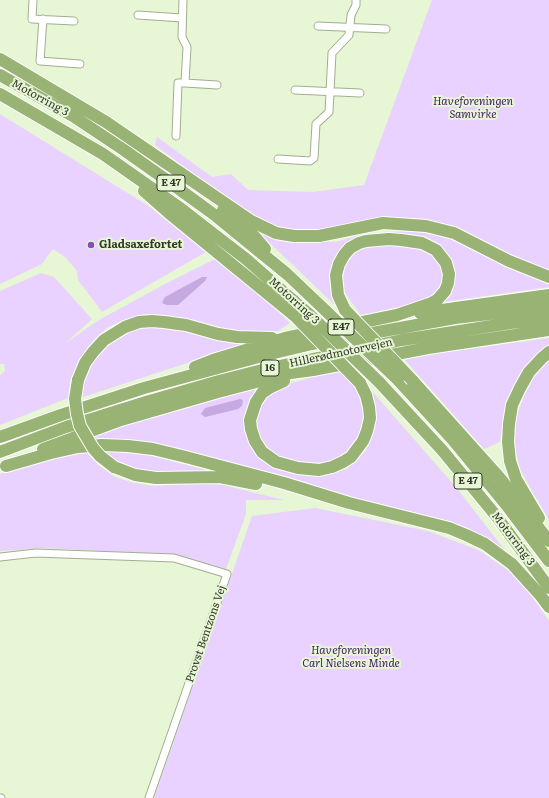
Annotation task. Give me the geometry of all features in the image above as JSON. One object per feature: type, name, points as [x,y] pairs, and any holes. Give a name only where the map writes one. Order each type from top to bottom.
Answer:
[{"type":"highway","points":[[0,59],[106,122],[251,221],[276,233],[294,236],[319,236],[383,223],[426,226],[454,233],[510,261],[549,277]]},
{"type":"highway","name":"Motorring 3","points":[[0,75],[73,116],[124,150],[216,216],[287,274],[398,380],[453,440],[508,507],[549,561]]},
{"type":"highway","name":"Motorring 3","points":[[0,94],[103,154],[180,208],[234,250],[310,314],[379,382],[442,450],[497,517],[549,588]]},
{"type":"highway","points":[[103,154],[169,213],[295,316],[360,383],[368,401],[370,418],[363,441],[351,457],[332,467],[319,470],[285,465],[268,457],[262,452],[255,441],[250,420],[252,411],[262,393],[269,388],[313,370]]},
{"type":"highway","points":[[182,174],[254,236],[287,274]]},
{"type":"highway","points":[[397,315],[437,300],[445,291],[448,283],[449,274],[446,263],[436,250],[422,243],[377,239],[366,241],[350,248],[342,260],[336,276],[338,295],[345,310],[412,380],[499,477],[549,541]]},
{"type":"highway","points":[[397,315],[416,314],[549,295]]},
{"type":"highway","name":"Hillerødmotorvejen","points":[[0,437],[144,388],[221,366],[320,343],[455,318],[549,306]]},
{"type":"highway","name":"E47","points":[[285,338],[397,315]]},
{"type":"highway","name":"Hillerødmotorvejen","points":[[0,452],[66,427],[146,402],[270,368],[410,339],[512,323],[549,320]]},
{"type":"highway","points":[[285,338],[237,338],[186,325],[152,321],[139,322],[125,327],[104,340],[85,363],[78,380],[75,399],[80,426],[93,448],[100,456],[114,467],[135,475],[156,478],[204,476],[234,479],[349,503],[450,528],[484,544],[512,564],[549,607]]},
{"type":"highway","points":[[3,467],[31,453],[121,420],[291,373],[428,348],[549,330]]},
{"type":"highway","points":[[144,388],[212,360],[285,338]]},
{"type":"highway","points":[[549,352],[529,372],[512,405],[508,442],[510,461],[516,479],[549,534]]},
{"type":"highway","points":[[3,467],[50,453],[78,448],[102,445],[128,446],[153,449],[182,456],[284,483],[349,503]]},
{"type":"street","points":[[33,0],[32,19],[74,21]]},
{"type":"street","points":[[183,0],[182,37],[187,47],[184,83]]},
{"type":"street","points":[[278,159],[310,161],[314,158],[316,124],[329,112],[332,53],[349,35],[350,15],[356,5],[356,0]]},
{"type":"street","points":[[138,15],[182,18]]},
{"type":"street","points":[[43,19],[40,61],[80,64]]},
{"type":"street","points":[[318,26],[386,29]]},
{"type":"street","points":[[176,136],[178,84],[217,85]]},
{"type":"street","points":[[295,90],[360,94]]},
{"type":"street","name":"Provst Bentzons Vej","points":[[0,557],[36,553],[174,558],[227,574],[149,798]]},
{"type":"green space","name":"Haveforeningen Samvirke","points":[[432,0],[549,0],[549,273],[435,222],[412,218],[386,218],[308,232],[277,227],[255,216],[211,187],[155,145],[157,137],[212,177],[231,174],[248,190],[313,192],[364,185]]},
{"type":"green space","points":[[0,114],[147,205],[206,252],[102,312],[78,280],[77,271],[65,257],[53,249],[42,264],[0,284]]},
{"type":"green space","points":[[419,230],[457,241],[549,280],[549,287],[443,302],[446,260],[414,238],[378,234],[361,240],[332,284],[336,306],[258,232],[301,240],[336,242],[363,234]]},
{"type":"green space","points":[[375,244],[407,245],[427,251],[438,257],[444,270],[442,286],[430,300],[361,315],[342,289],[344,268],[357,250]]},
{"type":"green space","points":[[215,259],[257,292],[290,323],[278,331],[245,333],[218,329],[163,315],[147,314],[126,319],[108,327],[92,342],[79,360],[70,381],[68,398],[0,425],[0,375],[5,371],[4,364],[0,364],[0,291],[41,273],[54,277],[92,319],[66,343],[99,320]]},
{"type":"green space","points":[[152,323],[252,342],[80,398],[83,377],[108,337]]},
{"type":"green space","points":[[549,338],[549,346],[536,355],[518,381],[504,417],[500,442],[484,449],[403,358]]},
{"type":"green space","points":[[549,358],[549,520],[520,469],[516,453],[515,421],[532,373]]},
{"type":"green space","points":[[340,370],[363,394],[366,411],[363,426],[355,445],[341,458],[322,465],[297,465],[277,458],[262,449],[256,434],[256,414],[265,397],[280,386]]},
{"type":"green space","points":[[263,386],[246,432],[273,466],[301,475],[322,476],[347,469],[365,452],[374,427],[375,406],[370,389],[455,486],[515,563],[487,542],[203,458],[93,442],[89,435],[180,408]]},
{"type":"green space","points":[[129,450],[214,472],[137,474],[100,451]]},
{"type":"green space","points":[[86,452],[98,465],[115,477],[134,483],[154,486],[201,483],[223,485],[284,500],[246,500],[246,514],[226,569],[185,557],[157,554],[45,548],[0,551],[0,474],[58,456]]},
{"type":"green space","name":"Haveforeningen Carl Nielsens Minde","points":[[315,508],[428,531],[478,550],[514,574],[549,621],[549,798],[154,798],[252,516]]},
{"type":"shaded area","points":[[202,277],[207,277],[205,281],[178,305],[167,305],[162,303],[165,297]]},
{"type":"shaded area","points":[[240,399],[243,400],[242,406],[238,409],[205,417],[201,414],[205,408]]},
{"type":"place","name":"Gladsaxefortet","points":[[91,245]]}]
